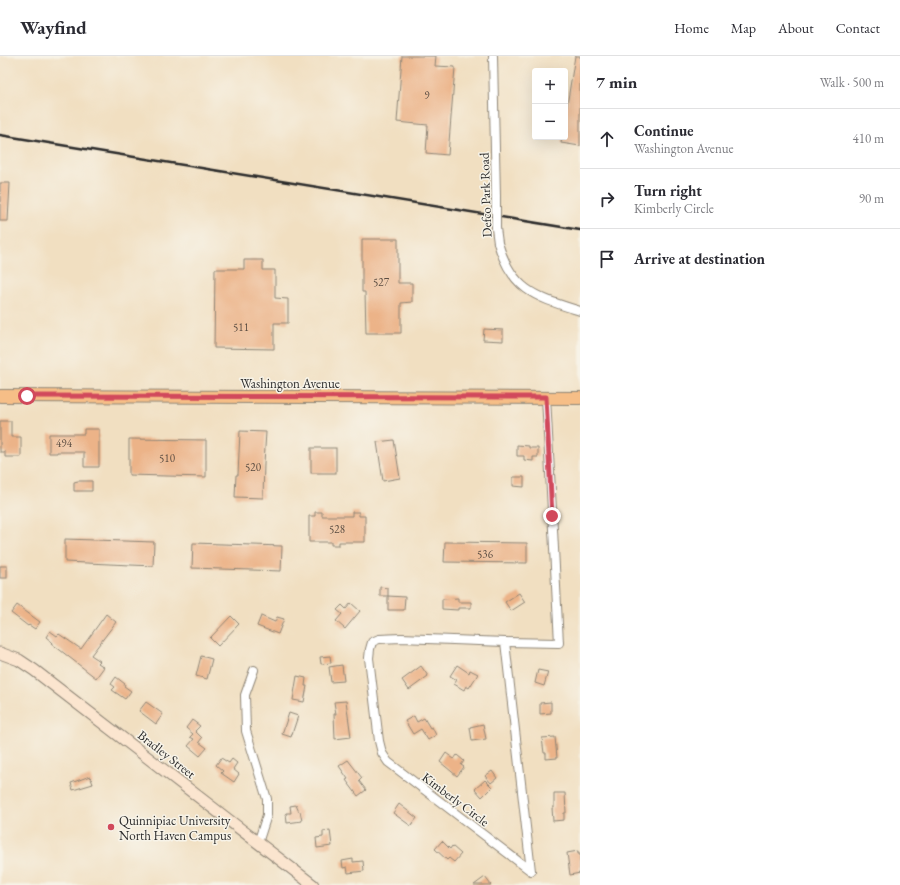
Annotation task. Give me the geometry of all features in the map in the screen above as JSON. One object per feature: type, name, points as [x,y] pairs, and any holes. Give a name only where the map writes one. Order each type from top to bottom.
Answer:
[{"type":"main road","name":"Washington Avenue","points":[[0,396],[580,398]]},
{"type":"street","name":"Defco Park Road","points":[[493,56],[496,228],[498,243],[503,258],[510,271],[520,283],[533,294],[548,301],[580,311]]},
{"type":"street","name":"Kimberly Circle","points":[[505,642],[531,871],[388,762],[382,753],[379,742],[369,658],[372,642],[380,639],[401,638],[559,643],[546,397]]},
{"type":"street","name":"Bradley Street","points":[[0,653],[20,660],[34,670],[313,885]]},
{"type":"street","points":[[254,670],[245,696],[246,731],[267,799],[266,815],[258,843]]},
{"type":"building","points":[[402,56],[436,56],[435,66],[455,67],[448,155],[426,153],[428,125],[397,122]]},
{"type":"building","points":[[575,56],[580,56],[580,146],[561,143],[562,140],[568,140],[568,99]]},
{"type":"building","points":[[0,183],[10,183],[8,221],[0,221]]},
{"type":"building","points":[[362,239],[398,239],[398,283],[412,283],[412,302],[401,303],[401,333],[366,333],[365,292],[362,292]]},
{"type":"building","points":[[244,260],[263,260],[263,270],[275,270],[275,298],[288,299],[288,323],[274,323],[274,349],[214,348],[215,269],[244,269]]},
{"type":"building","points":[[484,329],[503,330],[503,341],[483,340]]},
{"type":"building","points":[[0,421],[11,421],[11,437],[21,437],[21,457],[5,457],[5,452],[0,452]]},
{"type":"building","points":[[84,429],[99,429],[99,467],[84,467],[84,452],[49,453],[49,434],[84,434]]},
{"type":"building","points":[[240,431],[266,432],[263,498],[235,497],[236,475],[238,475]]},
{"type":"building","points":[[129,439],[206,440],[206,477],[129,475]]},
{"type":"building","points":[[394,440],[400,478],[383,481],[377,442]]},
{"type":"building","points":[[517,445],[529,446],[529,448],[538,448],[538,457],[533,457],[533,461],[524,460],[524,456],[517,456]]},
{"type":"building","points":[[311,448],[336,448],[336,473],[311,473]]},
{"type":"building","points":[[513,477],[524,477],[524,487],[513,486]]},
{"type":"building","points":[[92,481],[92,491],[74,491],[74,482]]},
{"type":"building","points":[[315,512],[322,512],[322,516],[352,516],[352,512],[359,512],[359,516],[365,516],[365,542],[339,542],[339,545],[331,545],[331,542],[309,542],[309,516],[315,516]]},
{"type":"building","points":[[65,539],[154,542],[153,566],[65,562]]},
{"type":"building","points":[[445,542],[527,543],[527,563],[444,562]]},
{"type":"building","points":[[193,543],[282,546],[281,571],[192,568]]},
{"type":"building","points":[[0,566],[7,566],[7,578],[0,578]]},
{"type":"building","points":[[380,587],[388,588],[388,596],[380,596]]},
{"type":"building","points":[[519,593],[525,602],[511,611],[505,602]]},
{"type":"building","points":[[388,596],[405,597],[404,610],[388,610]]},
{"type":"building","points":[[458,598],[458,602],[471,602],[471,608],[458,608],[458,610],[442,609],[442,599]]},
{"type":"building","points":[[351,603],[360,611],[345,629],[336,621],[342,614],[337,610],[342,605],[346,609]]},
{"type":"building","points":[[17,605],[40,622],[35,629],[29,625],[28,626],[11,613]]},
{"type":"building","points":[[106,614],[116,622],[91,655],[100,661],[98,663],[104,667],[96,678],[51,643],[52,642],[46,637],[50,631],[57,636],[59,634],[81,649]]},
{"type":"building","points":[[231,616],[239,624],[218,646],[210,638]]},
{"type":"building","points":[[261,616],[275,622],[277,617],[284,619],[278,634],[257,626]]},
{"type":"building","points":[[201,656],[212,659],[207,679],[196,676]]},
{"type":"building","points":[[330,656],[331,663],[321,664],[320,657]]},
{"type":"building","points":[[342,665],[344,681],[331,682],[329,667]]},
{"type":"building","points":[[457,665],[469,673],[470,670],[478,674],[469,688],[466,686],[464,690],[454,684],[457,680],[450,676]]},
{"type":"building","points":[[421,666],[428,676],[409,690],[402,680]]},
{"type":"building","points":[[538,670],[548,672],[544,686],[535,683]]},
{"type":"building","points":[[297,676],[306,678],[305,686],[307,686],[304,702],[293,700]]},
{"type":"building","points":[[116,677],[131,691],[125,699],[112,690],[115,687],[111,684]]},
{"type":"building","points":[[346,701],[351,737],[335,739],[334,714],[336,714],[334,702]]},
{"type":"building","points":[[146,702],[163,714],[156,724],[139,711]]},
{"type":"building","points":[[551,702],[551,713],[540,714],[540,703]]},
{"type":"building","points":[[289,713],[298,716],[291,737],[282,734]]},
{"type":"building","points":[[414,716],[417,722],[424,718],[430,728],[432,727],[436,735],[428,740],[421,729],[413,734],[405,721]]},
{"type":"building","points":[[192,720],[200,726],[195,731],[202,738],[199,742],[207,748],[200,756],[188,746],[194,739],[190,737],[193,734],[186,728]]},
{"type":"building","points":[[483,724],[486,739],[472,741],[470,727]]},
{"type":"building","points":[[555,737],[557,758],[546,759],[542,738]]},
{"type":"building","points":[[446,753],[454,759],[457,755],[464,761],[461,765],[464,767],[457,776],[440,762]]},
{"type":"building","points":[[221,758],[229,763],[232,759],[237,763],[233,769],[239,774],[234,782],[221,773],[223,771],[216,765]]},
{"type":"building","points":[[348,760],[362,778],[359,781],[366,790],[358,796],[346,780],[348,779],[339,766]]},
{"type":"building","points":[[492,771],[497,778],[491,783],[485,776]]},
{"type":"building","points":[[90,776],[93,784],[73,790],[71,783]]},
{"type":"building","points":[[485,780],[492,787],[482,797],[475,789]]},
{"type":"building","points":[[554,793],[565,793],[566,813],[564,813],[564,820],[553,821],[552,808],[554,808]]},
{"type":"building","points":[[399,804],[417,818],[411,826],[393,813]]},
{"type":"building","points":[[296,805],[299,812],[300,811],[302,821],[287,823],[286,813],[291,813],[290,806]]},
{"type":"building","points":[[330,830],[332,846],[317,848],[316,838],[323,837],[323,831]]},
{"type":"building","points":[[442,841],[450,849],[452,846],[461,854],[454,862],[449,858],[447,860],[435,849]]},
{"type":"building","points":[[578,851],[578,854],[580,854],[580,873],[570,875],[567,853]]},
{"type":"building","points":[[353,859],[353,862],[363,861],[364,871],[348,873],[347,867],[343,868],[342,861]]},
{"type":"building","points":[[485,877],[491,885],[474,885]]},
{"type":"railway","points":[[0,135],[580,230]]},
{"type":"place","name":"Quinnipiac University North Haven Campus","points":[[111,827]]},
{"type":"route","points":[[27,396],[338,398],[546,397],[552,516]]}]
